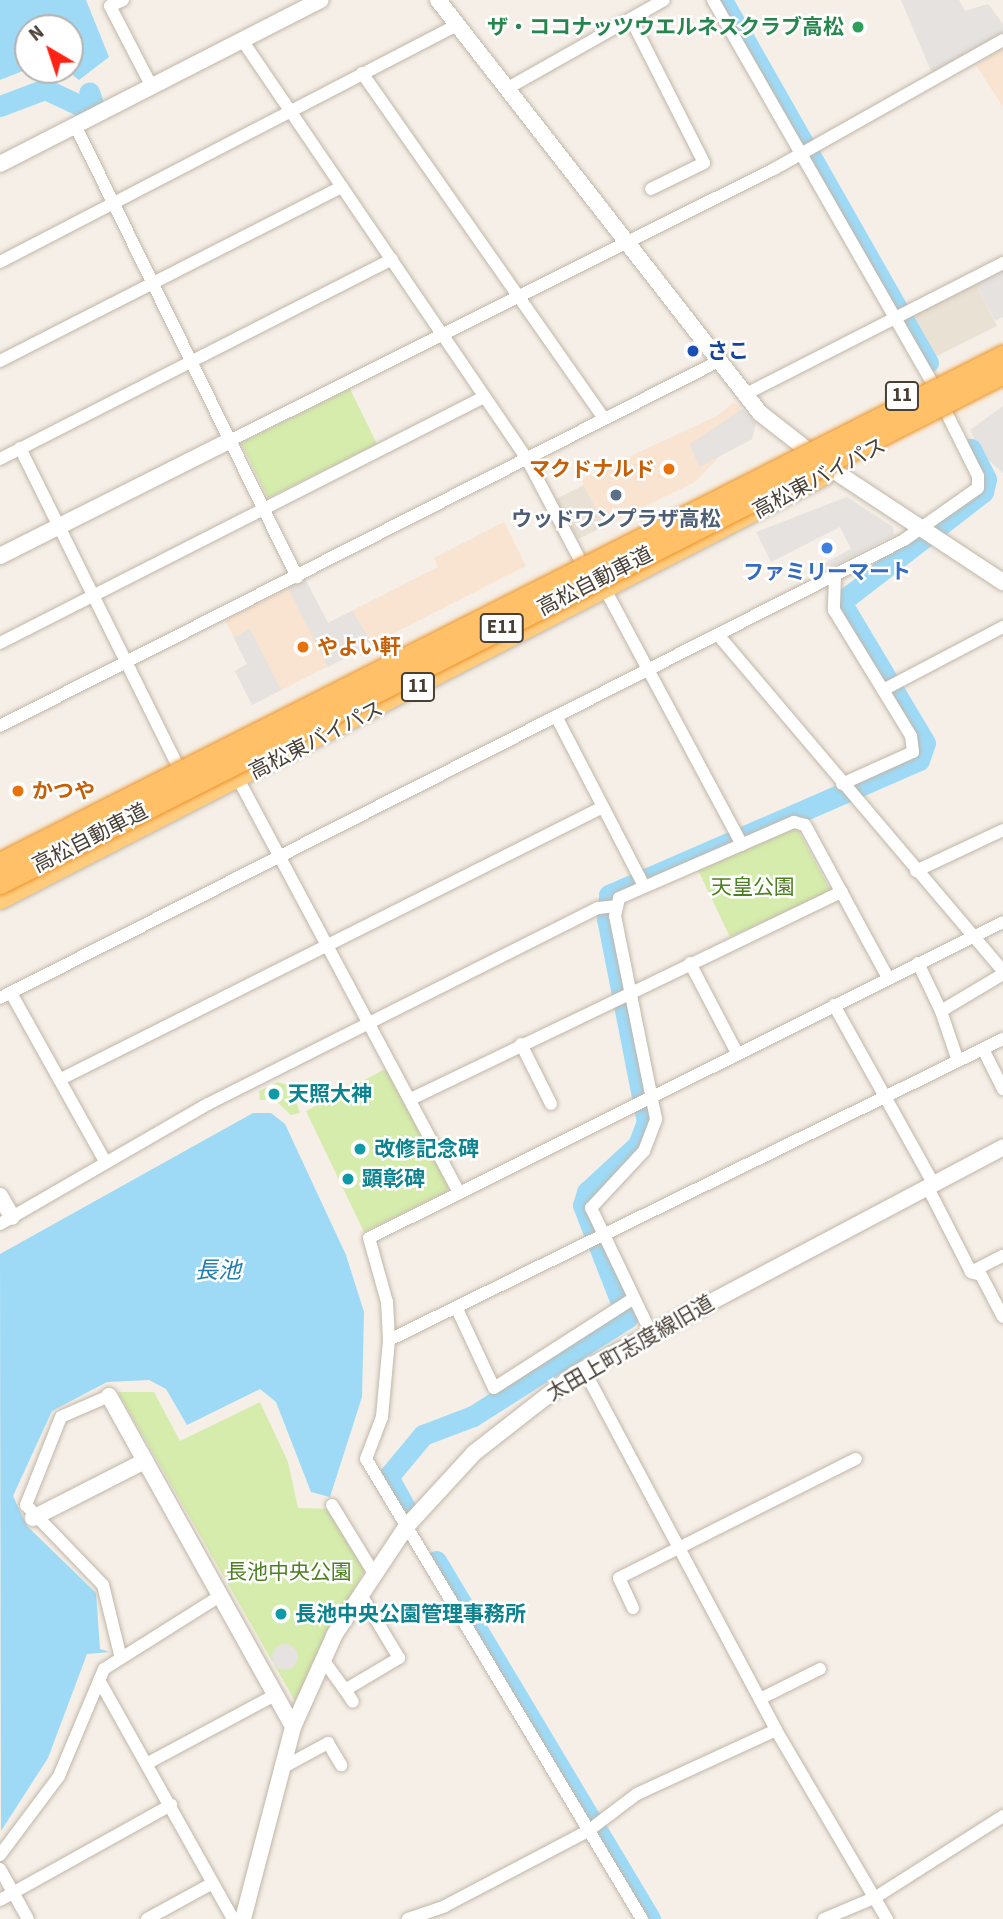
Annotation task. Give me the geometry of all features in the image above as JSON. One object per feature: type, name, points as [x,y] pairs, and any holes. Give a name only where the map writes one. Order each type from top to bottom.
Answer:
[{"type":"highway","name":"高松東バイパス","points":[[0,852],[1003,345]]},
{"type":"highway","name":"高松自動車道","points":[[0,863],[1003,356]]},
{"type":"highway","name":"高松自動車道","points":[[0,883],[1003,373]]},
{"type":"highway","name":"高松東バイパス","points":[[0,898],[238,780],[1003,384]]},
{"type":"street","points":[[123,0],[110,6],[152,87]]},
{"type":"street","points":[[0,164],[320,0]]},
{"type":"street","points":[[438,0],[744,395],[800,447],[923,532],[1003,582]]},
{"type":"street","points":[[506,89],[664,0]]},
{"type":"street","points":[[713,0],[806,151],[901,314],[931,381]]},
{"type":"street","points":[[631,19],[704,163],[651,189]]},
{"type":"street","points":[[0,262],[115,205],[457,25]]},
{"type":"street","points":[[242,40],[392,259],[482,398],[527,460],[580,560]]},
{"type":"street","points":[[0,556],[806,151],[1003,40]]},
{"type":"street","points":[[362,73],[604,419]]},
{"type":"street","points":[[75,125],[194,362],[297,577]]},
{"type":"street","points":[[0,361],[342,187]]},
{"type":"street","points":[[0,459],[392,259]]},
{"type":"street","points":[[744,395],[1003,263]]},
{"type":"street","points":[[0,726],[717,362]]},
{"type":"street","points":[[0,643],[482,398]]},
{"type":"street","points":[[105,1161],[61,1079],[5,995],[280,861],[923,532],[978,488],[978,476],[946,412]]},
{"type":"street","points":[[20,448],[177,764]]},
{"type":"street","points":[[835,576],[834,610],[887,688],[911,736],[913,752],[846,789]]},
{"type":"street","points":[[606,591],[739,840]]},
{"type":"street","points":[[887,688],[1003,627]]},
{"type":"street","points":[[719,636],[1003,973],[941,1011]]},
{"type":"street","points":[[558,720],[642,881]]},
{"type":"street","points":[[219,743],[460,1192]]},
{"type":"street","points":[[61,1079],[603,807]]},
{"type":"street","points":[[650,1333],[628,1302],[599,1239],[592,1202],[650,1140],[647,1098],[624,995],[614,906],[619,898],[642,881],[739,840],[794,822],[805,825],[888,978]]},
{"type":"street","points":[[916,871],[1003,830]]},
{"type":"street","points":[[411,1099],[842,892]]},
{"type":"street","points":[[0,1196],[6,1221],[105,1161],[369,1022],[598,908],[614,906]]},
{"type":"street","points":[[642,1919],[593,1828],[366,1459],[382,1417],[389,1340],[387,1302],[369,1238],[1003,922]]},
{"type":"street","points":[[690,963],[737,1053]]},
{"type":"street","points":[[918,963],[941,1011],[958,1061]]},
{"type":"street","points":[[834,1005],[885,1096],[971,1272],[981,1275],[1003,1317]]},
{"type":"street","points":[[389,1340],[1003,1039]]},
{"type":"street","points":[[521,1044],[551,1104]]},
{"type":"street","points":[[983,1049],[1003,1089]]},
{"type":"street","name":"太田上町志度線旧道","points":[[243,1919],[293,1727],[324,1661],[373,1572],[406,1527],[474,1453],[584,1370],[1003,1147]]},
{"type":"street","points":[[971,1272],[1003,1256]]},
{"type":"street","points":[[457,1309],[494,1388],[628,1302]]},
{"type":"street","points":[[584,1370],[776,1730],[887,1919]]},
{"type":"street","points":[[120,1654],[103,1585],[33,1518],[27,1496],[56,1425],[74,1409],[109,1396],[293,1727]]},
{"type":"street","points":[[633,1608],[619,1578],[856,1459]]},
{"type":"street","points":[[33,1518],[145,1461]]},
{"type":"street","points":[[332,1505],[373,1572]]},
{"type":"street","points":[[345,1690],[404,1655],[360,1593]]},
{"type":"street","points":[[0,1855],[59,1776],[99,1680],[120,1654],[220,1596]]},
{"type":"street","points":[[324,1661],[353,1702]]},
{"type":"street","points":[[760,1699],[820,1670]]},
{"type":"street","points":[[99,1680],[148,1763],[233,1919]]},
{"type":"street","points":[[148,1763],[275,1695]]},
{"type":"street","points":[[408,1919],[593,1828],[637,1794],[776,1730]]},
{"type":"street","points":[[280,1769],[328,1743],[341,1765]]},
{"type":"street","points":[[0,1900],[171,1805]]},
{"type":"street","points":[[824,1919],[876,1897],[1003,1816]]},
{"type":"street","points":[[0,1869],[28,1919]]},
{"type":"street","points":[[147,1919],[213,1883]]},
{"type":"shaded area","points":[[901,0],[959,0],[965,11],[988,4],[1003,24],[1003,37],[934,78]]},
{"type":"shaded area","points":[[1003,47],[1003,107],[976,65]]},
{"type":"shaded area","points":[[1003,270],[1003,317],[995,321],[976,284]]},
{"type":"shaded area","points":[[976,284],[997,326],[931,359],[910,317]]},
{"type":"shaded area","points":[[734,402],[756,424],[752,439],[720,456],[695,482],[605,526],[581,479],[717,416]]},
{"type":"shaded area","points":[[1003,406],[1003,473],[982,454],[970,430]]},
{"type":"shaded area","points":[[742,409],[756,424],[752,439],[699,467],[690,444]]},
{"type":"shaded area","points":[[584,485],[605,526],[578,539],[554,500]]},
{"type":"shaded area","points":[[847,497],[893,527],[894,535],[820,573],[817,567],[851,549],[840,527],[771,562],[756,532]]},
{"type":"shaded area","points":[[504,522],[526,566],[252,705],[235,671],[247,664],[225,620],[305,579],[328,623],[438,567],[434,558]]},
{"type":"shaded area","points":[[305,579],[328,623],[352,611],[373,644],[328,667],[288,588]]},
{"type":"shaded area","points":[[250,629],[281,690],[252,705],[235,671],[247,664],[234,638]]},
{"type":"shaded area","points":[[285,1644],[295,1647],[298,1657],[295,1667],[285,1670],[275,1667],[272,1657],[275,1647]]},
{"type":"green space","points":[[350,389],[377,444],[268,498],[241,443]]},
{"type":"green space","name":"天皇公園","points":[[797,828],[831,891],[730,937],[698,870]]},
{"type":"green space","points":[[385,1069],[449,1185],[446,1192],[364,1232],[306,1111]]},
{"type":"green space","points":[[278,1082],[291,1086],[300,1113],[291,1115],[275,1100],[260,1100],[259,1091]]},
{"type":"green space","name":"長池中央公園","points":[[118,1392],[154,1392],[180,1441],[260,1402],[288,1462],[298,1508],[332,1509],[366,1567],[295,1701]]},
{"type":"water","points":[[0,0],[86,0],[109,57],[84,76],[84,14],[14,14],[14,74],[0,80]]},
{"type":"water","name":"長池","points":[[253,1113],[271,1113],[285,1124],[346,1255],[364,1312],[362,1397],[330,1497],[311,1492],[276,1402],[260,1389],[187,1425],[166,1389],[149,1380],[107,1382],[52,1411],[13,1496],[27,1526],[96,1593],[100,1649],[110,1652],[87,1654],[48,1758],[1,1831],[0,1254]]},
{"type":"waterway","points":[[722,0],[928,363]]},
{"type":"waterway","points":[[0,106],[45,89],[81,106],[92,101],[89,92]]},
{"type":"waterway","points":[[407,1511],[388,1477],[423,1435],[473,1416],[627,1318],[583,1205],[587,1192],[638,1145],[647,1122],[607,919],[609,895],[919,760],[925,743],[841,602],[983,492],[986,479],[971,449]]},
{"type":"waterway","points":[[436,1561],[650,1919]]},
{"type":"place","name":"ザ・ココナッツウエルネスクラブ高松","points":[[858,27]]},
{"type":"place","name":"さこ","points":[[693,351]]},
{"type":"place","name":"マクドナルド","points":[[669,469]]},
{"type":"place","name":"ウッドワンプラザ高松","points":[[616,495]]},
{"type":"place","name":"ファミリーマート","points":[[827,548]]},
{"type":"place","name":"やよい軒","points":[[303,647]]},
{"type":"place","name":"かつや","points":[[18,791]]},
{"type":"place","name":"天照大神","points":[[274,1094]]},
{"type":"place","name":"改修記念碑","points":[[360,1149]]},
{"type":"place","name":"顕彰碑","points":[[348,1179]]},
{"type":"place","name":"長池中央公園管理事務所","points":[[281,1614]]}]
